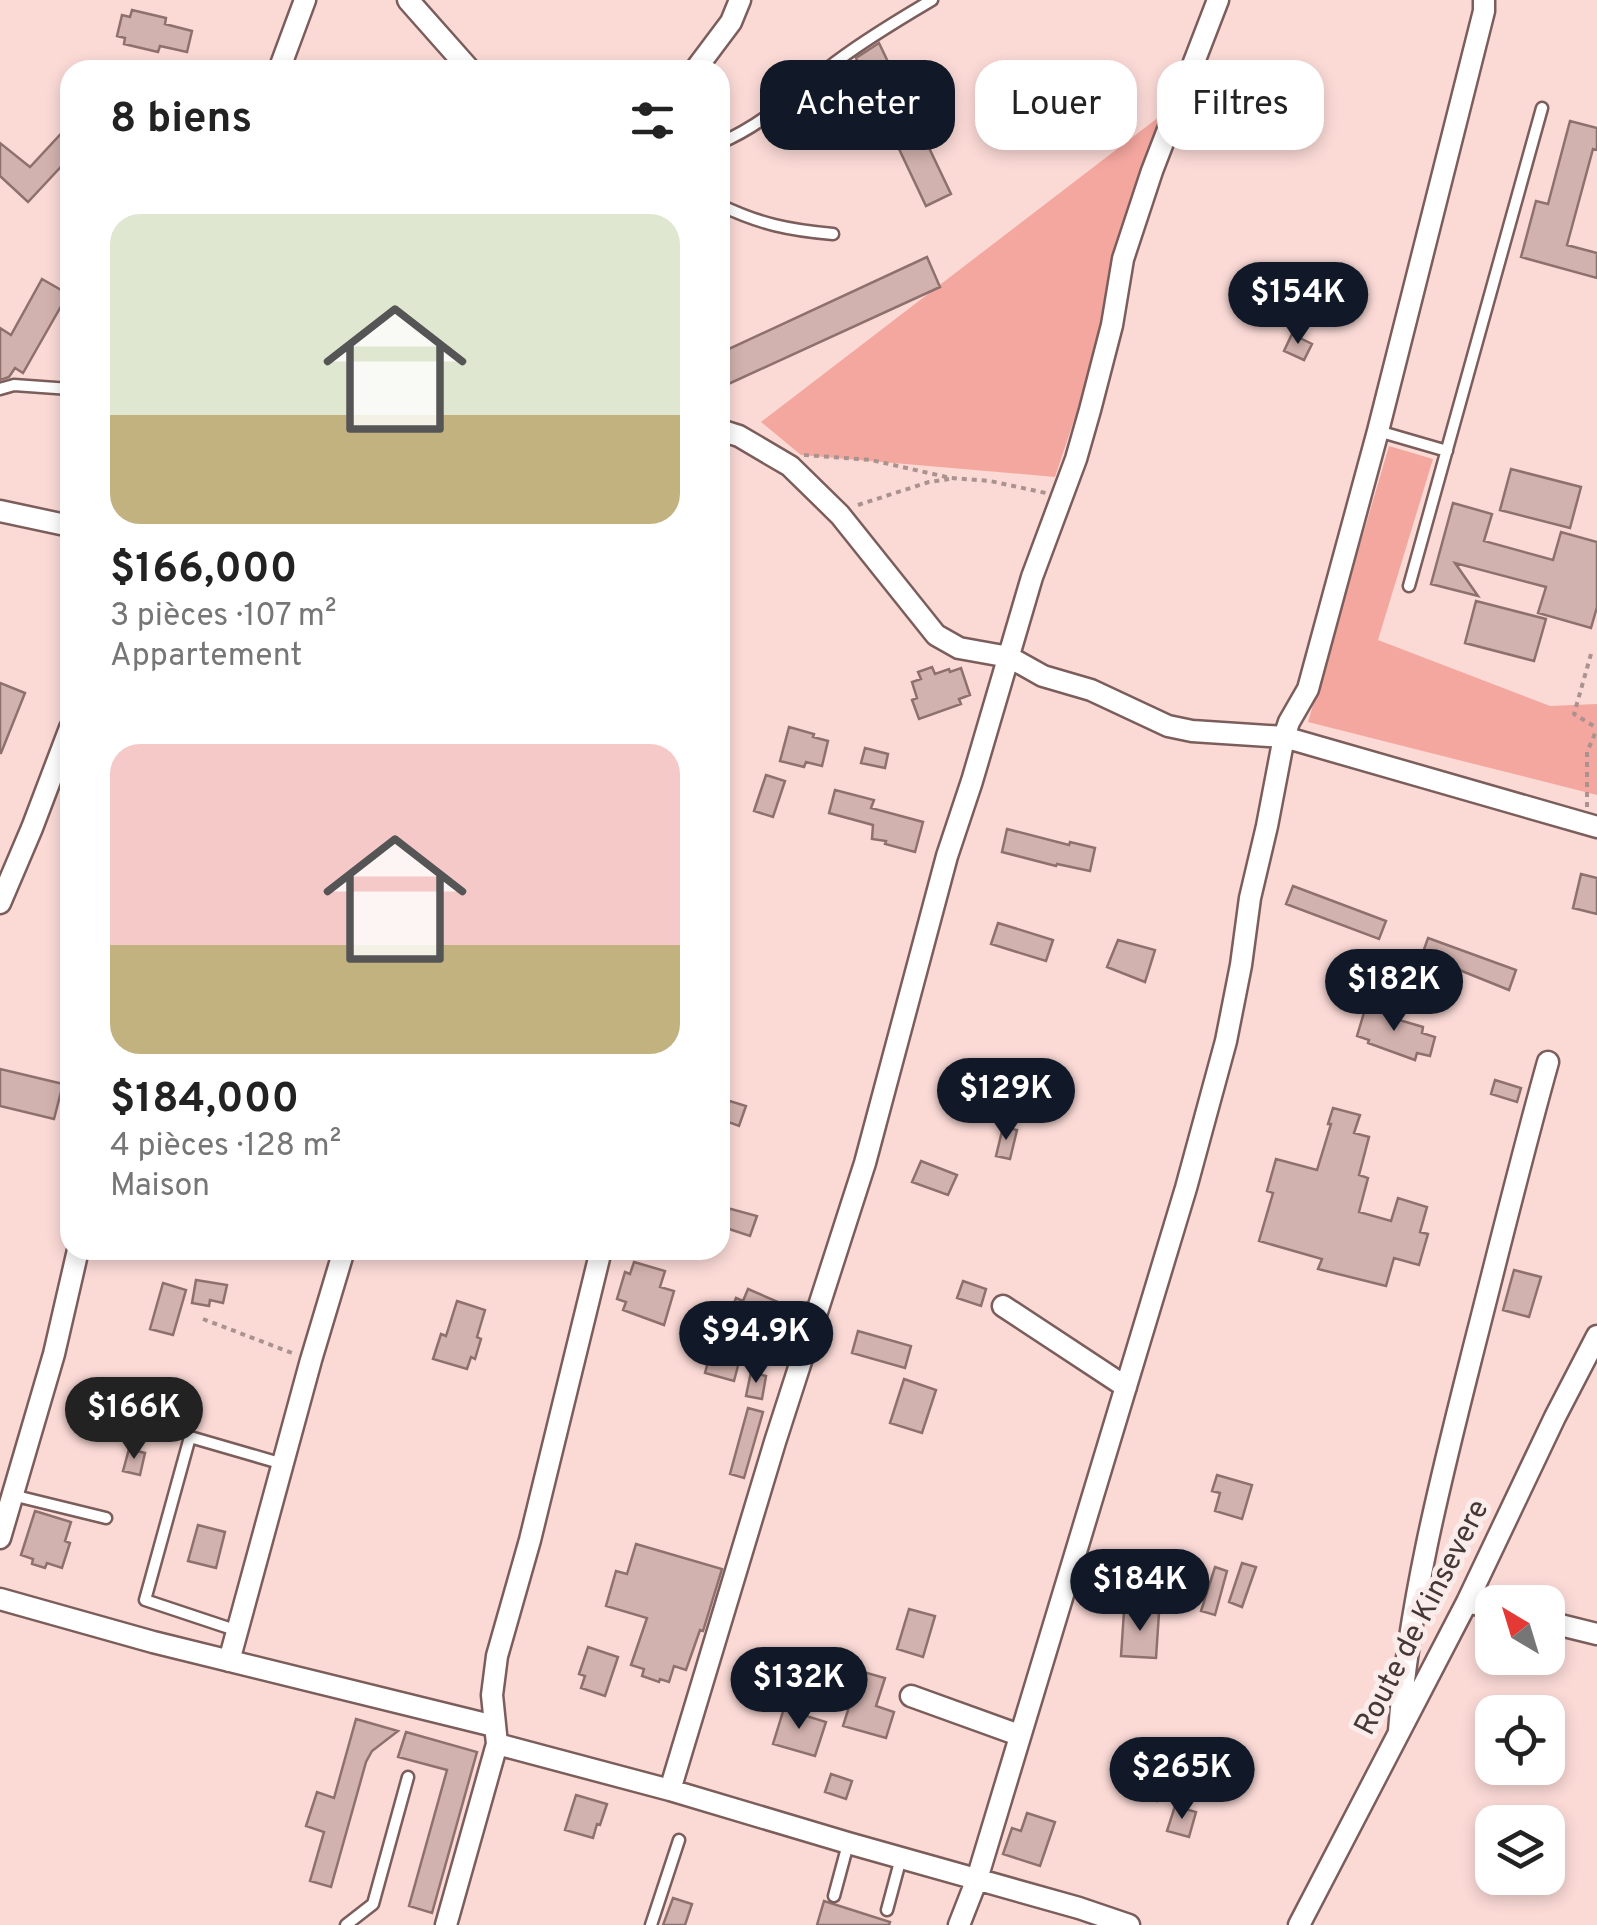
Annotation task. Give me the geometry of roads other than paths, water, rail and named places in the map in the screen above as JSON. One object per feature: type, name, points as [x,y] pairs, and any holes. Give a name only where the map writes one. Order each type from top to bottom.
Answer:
[{"type":"street","points":[[283,60],[305,0]]},
{"type":"street","points":[[408,0],[461,60]]},
{"type":"street","points":[[702,60],[731,22],[740,0]]},
{"type":"street","points":[[670,1790],[865,1164],[947,856],[1032,577],[1076,459],[1112,325],[1123,259],[1218,0]]},
{"type":"street","points":[[959,1925],[1126,1388],[1226,1042],[1242,965],[1250,898],[1284,738],[1308,690],[1447,161],[1484,0]]},
{"type":"street","points":[[730,433],[790,466],[840,515],[936,635],[959,648],[1009,657],[1044,676],[1103,694],[1168,726],[1284,738],[1593,826]]},
{"type":"street","points":[[0,511],[60,524]]},
{"type":"street","points":[[0,903],[60,754]]},
{"type":"street","points":[[1400,1731],[1420,1589],[1450,1445],[1548,1062]]},
{"type":"street","points":[[0,1538],[54,1354],[76,1260]]},
{"type":"street","points":[[229,1660],[341,1260]]},
{"type":"street","points":[[446,1925],[495,1735],[492,1694],[497,1656],[530,1540],[599,1260]]},
{"type":"street","points":[[1003,1306],[1126,1388]]},
{"type":"street","name":"Route de Kinsevere","points":[[1299,1925],[1468,1602],[1597,1336]]},
{"type":"street","points":[[1571,1385],[1597,1366]]},
{"type":"street","points":[[0,1600],[495,1735],[848,1844],[1129,1925]]},
{"type":"street","points":[[1468,1602],[1475,1604]]},
{"type":"street","points":[[1565,1626],[1597,1634]]},
{"type":"street","points":[[911,1696],[1018,1735]]},
{"type":"lane","points":[[730,137],[775,112],[831,65],[932,0]]},
{"type":"lane","points":[[1409,586],[1542,108]]},
{"type":"lane","points":[[730,210],[755,221],[832,234]]},
{"type":"lane","points":[[0,389],[14,385],[60,388]]},
{"type":"lane","points":[[1378,431],[1448,451]]},
{"type":"lane","points":[[239,1632],[145,1600],[190,1438],[284,1464]]},
{"type":"lane","points":[[12,1495],[106,1518]]},
{"type":"lane","points":[[346,1925],[373,1904],[408,1777]]},
{"type":"lane","points":[[651,1925],[680,1840]]},
{"type":"lane","points":[[834,1896],[848,1844]]},
{"type":"lane","points":[[887,1910],[901,1858]]}]
